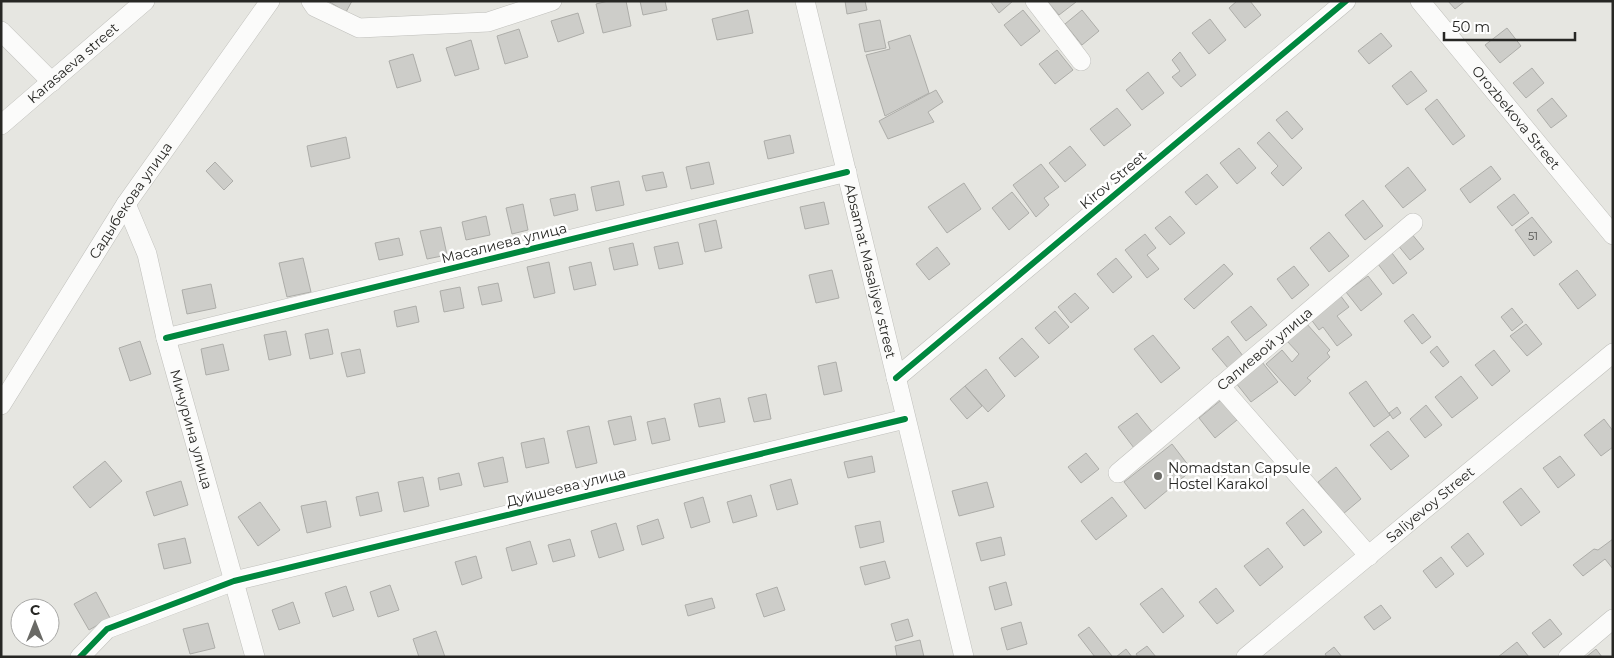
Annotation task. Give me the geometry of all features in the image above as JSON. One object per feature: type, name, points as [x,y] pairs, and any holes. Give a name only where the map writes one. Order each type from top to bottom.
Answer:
[{"type":"street","name":"Karasaeva street","points":[[1,126],[144,1]]},
{"type":"street","name":"Садыбекова улица","points":[[1,405],[126,204],[270,1]]},
{"type":"street","points":[[311,1],[315,7],[359,28],[488,22],[552,1]]},
{"type":"street","name":"Absamat Masaliyev street","points":[[805,1],[964,657]]},
{"type":"street","points":[[1035,1],[1081,61]]},
{"type":"street","name":"Kirov Street","points":[[896,378],[1346,1]]},
{"type":"street","name":"Orozbekova Street","points":[[1420,1],[1613,235]]},
{"type":"street","points":[[1,31],[52,82]]},
{"type":"street","name":"Масалиева улица","points":[[166,338],[847,172]]},
{"type":"street","name":"Мичурина улица","points":[[126,204],[147,254],[166,338],[255,657]]},
{"type":"street","name":"Салиевой улица","points":[[1118,473],[1413,223]]},
{"type":"street","name":"Saliyevoy Street","points":[[1246,657],[1613,353]]},
{"type":"street","points":[[1220,386],[1369,556]]},
{"type":"street","name":"Дуйшеева улица","points":[[80,657],[107,629],[234,581],[905,419]]},
{"type":"street","points":[[1568,657],[1613,619]]},
{"type":"building","points":[[328,1],[352,1],[346,12]]},
{"type":"building","points":[[608,1],[626,1],[631,26],[603,33],[596,4]]},
{"type":"building","points":[[640,1],[665,1],[667,10],[643,15]]},
{"type":"building","points":[[845,1],[865,1],[867,10],[847,14]]},
{"type":"building","points":[[990,1],[1013,1],[999,13]]},
{"type":"building","points":[[1047,1],[1075,1],[1076,2],[1059,15]]},
{"type":"building","points":[[1237,1],[1250,1],[1261,15],[1245,28],[1229,8]]},
{"type":"building","points":[[1448,1],[1465,1],[1455,9]]},
{"type":"building","points":[[748,10],[753,33],[717,40],[712,19]]},
{"type":"building","points":[[1023,10],[1040,31],[1021,46],[1004,25]]},
{"type":"building","points":[[1082,10],[1099,31],[1082,45],[1065,24]]},
{"type":"building","points":[[578,13],[584,33],[558,42],[551,21]]},
{"type":"building","points":[[1210,19],[1226,40],[1209,54],[1192,33]]},
{"type":"building","points":[[880,20],[886,48],[865,52],[859,24]]},
{"type":"building","points":[[1507,28],[1521,46],[1500,63],[1485,45]]},
{"type":"building","points":[[519,29],[528,57],[505,64],[497,36]]},
{"type":"building","points":[[1381,33],[1392,46],[1369,64],[1358,51]]},
{"type":"building","points":[[910,35],[929,93],[885,116],[866,55],[890,49],[888,42]]},
{"type":"building","points":[[471,40],[479,69],[455,76],[446,48]]},
{"type":"building","points":[[1057,50],[1073,70],[1055,84],[1039,64]]},
{"type":"building","points":[[1180,52],[1196,75],[1181,87],[1172,77],[1180,71],[1172,60]]},
{"type":"building","points":[[413,54],[421,81],[397,88],[389,61]]},
{"type":"building","points":[[1532,68],[1544,83],[1526,98],[1513,83]]},
{"type":"building","points":[[1411,71],[1427,91],[1407,105],[1392,86]]},
{"type":"building","points":[[1148,72],[1164,93],[1142,110],[1126,90]]},
{"type":"building","points":[[936,90],[943,102],[928,112],[934,122],[888,139],[879,121]]},
{"type":"building","points":[[1552,98],[1567,116],[1551,128],[1537,110]]},
{"type":"building","points":[[1437,99],[1465,136],[1453,145],[1425,109]]},
{"type":"building","points":[[1117,108],[1131,125],[1104,146],[1090,129]]},
{"type":"building","points":[[1287,111],[1303,129],[1292,139],[1276,120]]},
{"type":"building","points":[[1269,132],[1302,168],[1283,186],[1271,173],[1278,166],[1257,143]]},
{"type":"building","points":[[790,135],[794,153],[768,159],[764,141]]},
{"type":"building","points":[[346,137],[350,158],[311,167],[307,146]]},
{"type":"building","points":[[1070,146],[1086,165],[1065,182],[1049,163]]},
{"type":"building","points":[[1239,148],[1256,168],[1237,184],[1220,163]]},
{"type":"building","points":[[215,162],[233,181],[224,190],[206,171]]},
{"type":"building","points":[[709,162],[714,184],[691,189],[686,167]]},
{"type":"building","points":[[1041,164],[1059,187],[1044,198],[1049,205],[1036,217],[1013,185]]},
{"type":"building","points":[[1491,166],[1501,179],[1470,203],[1460,189]]},
{"type":"building","points":[[1408,167],[1426,190],[1403,208],[1385,186]]},
{"type":"building","points":[[663,172],[667,187],[646,191],[642,176]]},
{"type":"building","points":[[1207,174],[1218,187],[1196,205],[1185,192]]},
{"type":"building","points":[[619,181],[624,205],[596,211],[591,187]]},
{"type":"building","points":[[964,183],[981,209],[947,233],[928,207]]},
{"type":"building","points":[[1012,192],[1029,213],[1009,230],[992,208]]},
{"type":"building","points":[[575,194],[578,210],[554,216],[550,199]]},
{"type":"building","points":[[1514,194],[1529,213],[1512,226],[1497,207]]},
{"type":"building","points":[[1363,200],[1383,226],[1365,240],[1345,215]]},
{"type":"building","points":[[824,202],[829,224],[805,229],[800,207]]},
{"type":"building","points":[[523,204],[528,230],[512,234],[506,208]]},
{"type":"building","points":[[486,216],[490,235],[466,240],[462,222]]},
{"type":"building","points":[[1170,216],[1185,233],[1170,245],[1155,228]]},
{"type":"building","points":[[1532,217],[1552,242],[1534,256],[1515,230]]},
{"type":"building","points":[[716,220],[722,248],[705,252],[699,224]]},
{"type":"building","points":[[441,227],[447,255],[427,259],[420,231]]},
{"type":"building","points":[[1329,232],[1349,256],[1329,272],[1310,248]]},
{"type":"building","points":[[1411,233],[1424,249],[1410,260],[1397,244]]},
{"type":"building","points":[[1145,234],[1156,248],[1147,255],[1159,269],[1147,278],[1125,250]]},
{"type":"building","points":[[399,238],[403,255],[379,260],[375,243]]},
{"type":"building","points":[[678,242],[683,264],[659,269],[654,247]]},
{"type":"building","points":[[633,243],[638,265],[614,270],[609,248]]},
{"type":"building","points":[[937,247],[950,264],[929,280],[916,264]]},
{"type":"building","points":[[1392,253],[1407,273],[1393,284],[1378,264]]},
{"type":"building","points":[[303,258],[311,292],[287,297],[279,263]]},
{"type":"building","points":[[1116,258],[1132,277],[1113,293],[1097,274]]},
{"type":"building","points":[[549,262],[555,293],[534,298],[527,267]]},
{"type":"building","points":[[591,262],[596,285],[574,290],[569,267]]},
{"type":"building","points":[[1224,264],[1233,274],[1194,309],[1184,299]]},
{"type":"building","points":[[1294,266],[1309,285],[1292,299],[1277,279]]},
{"type":"building","points":[[832,270],[839,298],[816,303],[809,275]]},
{"type":"building","points":[[1577,270],[1596,295],[1578,309],[1559,284]]},
{"type":"building","points":[[1368,276],[1382,294],[1361,311],[1346,292]]},
{"type":"building","points":[[498,283],[502,301],[482,305],[478,287]]},
{"type":"building","points":[[211,284],[216,308],[187,314],[182,290]]},
{"type":"building","points":[[460,287],[464,308],[444,312],[440,291]]},
{"type":"building","points":[[1075,293],[1089,308],[1071,323],[1058,307]]},
{"type":"building","points":[[1340,295],[1349,307],[1337,316],[1352,335],[1337,346],[1323,327],[1319,330],[1310,318]]},
{"type":"building","points":[[416,306],[419,322],[397,327],[394,311]]},
{"type":"building","points":[[1251,306],[1267,325],[1246,341],[1231,322]]},
{"type":"building","points":[[1512,308],[1523,322],[1512,331],[1501,317]]},
{"type":"building","points":[[1055,311],[1069,327],[1049,344],[1035,328]]},
{"type":"building","points":[[1413,314],[1431,337],[1422,344],[1404,321]]},
{"type":"building","points":[[1306,323],[1330,350],[1327,353],[1330,357],[1307,378],[1311,381],[1295,396],[1266,364],[1282,350],[1292,362],[1299,354],[1287,341]]},
{"type":"building","points":[[1526,324],[1542,344],[1527,356],[1510,336]]},
{"type":"building","points":[[328,329],[333,354],[310,359],[305,334]]},
{"type":"building","points":[[286,331],[291,355],[269,360],[264,335]]},
{"type":"building","points":[[1153,335],[1180,368],[1161,383],[1134,349]]},
{"type":"building","points":[[1228,336],[1243,356],[1228,368],[1212,349]]},
{"type":"building","points":[[1022,338],[1039,357],[1015,377],[999,358]]},
{"type":"building","points":[[140,341],[151,374],[130,381],[119,348]]},
{"type":"building","points":[[223,344],[229,370],[206,375],[201,349]]},
{"type":"building","points":[[1437,346],[1449,362],[1443,367],[1430,352]]},
{"type":"building","points":[[360,349],[365,373],[347,377],[341,353]]},
{"type":"building","points":[[1494,350],[1510,371],[1492,386],[1475,365]]},
{"type":"building","points":[[836,362],[842,391],[824,395],[818,366]]},
{"type":"building","points":[[1262,362],[1278,382],[1251,402],[1236,383]]},
{"type":"building","points":[[986,369],[1005,396],[988,412],[965,386]]},
{"type":"building","points":[[1461,376],[1478,398],[1452,418],[1435,397]]},
{"type":"building","points":[[1366,381],[1390,415],[1374,427],[1349,393]]},
{"type":"building","points":[[965,386],[982,406],[967,419],[950,399]]},
{"type":"building","points":[[766,394],[771,419],[754,422],[748,398]]},
{"type":"building","points":[[720,398],[725,422],[699,427],[694,404]]},
{"type":"building","points":[[1221,400],[1237,420],[1215,438],[1199,418]]},
{"type":"building","points":[[1426,405],[1442,425],[1425,438],[1410,419]]},
{"type":"building","points":[[1397,407],[1401,413],[1393,419],[1389,413]]},
{"type":"building","points":[[1137,413],[1153,433],[1134,448],[1118,427]]},
{"type":"building","points":[[631,416],[636,440],[614,445],[608,421]]},
{"type":"building","points":[[665,418],[670,440],[652,444],[647,422]]},
{"type":"building","points":[[1604,419],[1613,431],[1613,447],[1601,456],[1584,435]]},
{"type":"building","points":[[589,426],[597,463],[576,468],[567,431]]},
{"type":"building","points":[[1388,431],[1409,456],[1391,470],[1370,445]]},
{"type":"building","points":[[544,438],[549,463],[526,468],[521,443]]},
{"type":"building","name":"Nomadstan Capsule Hostel Karakol","points":[[1172,444],[1192,470],[1145,509],[1124,482]]},
{"type":"building","points":[[1086,453],[1099,469],[1081,483],[1068,467]]},
{"type":"building","points":[[872,456],[875,472],[848,478],[844,462]]},
{"type":"building","points":[[1560,456],[1575,475],[1558,488],[1543,468]]},
{"type":"building","points":[[503,457],[508,482],[484,487],[478,463]]},
{"type":"building","points":[[105,461],[122,481],[90,508],[73,487]]},
{"type":"building","points":[[1336,467],[1361,499],[1343,514],[1318,482]]},
{"type":"building","points":[[459,473],[462,485],[440,490],[438,478]]},
{"type":"building","points":[[423,477],[429,506],[404,512],[398,482]]},
{"type":"building","points":[[791,479],[798,504],[777,510],[770,485]]},
{"type":"building","points":[[181,481],[188,505],[154,516],[146,492]]},
{"type":"building","points":[[987,482],[994,507],[959,516],[952,491]]},
{"type":"building","points":[[1521,488],[1540,512],[1521,526],[1503,502]]},
{"type":"building","points":[[378,492],[382,511],[360,516],[356,497]]},
{"type":"building","points":[[751,495],[757,516],[733,523],[727,502]]},
{"type":"building","points":[[703,497],[710,522],[691,528],[684,503]]},
{"type":"building","points":[[1112,497],[1127,516],[1096,540],[1081,521]]},
{"type":"building","points":[[326,501],[331,527],[307,533],[301,506]]},
{"type":"building","points":[[260,502],[280,530],[258,546],[238,517]]},
{"type":"building","points":[[1303,509],[1322,532],[1304,546],[1286,523]]},
{"type":"building","points":[[658,519],[664,538],[642,545],[637,526]]},
{"type":"building","points":[[880,521],[884,542],[860,548],[855,526]]},
{"type":"building","points":[[616,523],[624,550],[599,558],[591,531]]},
{"type":"building","points":[[1468,533],[1484,554],[1467,567],[1451,547]]},
{"type":"building","points":[[1001,537],[1005,555],[981,561],[976,543]]},
{"type":"building","points":[[185,538],[191,563],[164,569],[158,544]]},
{"type":"building","points":[[570,539],[575,556],[553,562],[548,545]]},
{"type":"building","points":[[1613,539],[1613,569],[1605,559],[1583,576],[1573,565],[1594,549],[1598,550]]},
{"type":"building","points":[[530,541],[537,564],[512,571],[506,548]]},
{"type":"building","points":[[1268,548],[1283,567],[1260,586],[1244,566]]},
{"type":"building","points":[[476,556],[482,578],[462,585],[455,562]]},
{"type":"building","points":[[1441,557],[1454,574],[1436,588],[1423,571]]},
{"type":"building","points":[[885,561],[890,578],[865,585],[860,567]]},
{"type":"building","points":[[1006,582],[1012,605],[995,610],[989,587]]},
{"type":"building","points":[[390,585],[399,610],[378,617],[370,592]]},
{"type":"building","points":[[346,586],[354,610],[333,617],[325,593]]},
{"type":"building","points":[[777,587],[785,610],[764,617],[756,594]]},
{"type":"building","points":[[1162,588],[1184,616],[1163,633],[1140,604]]},
{"type":"building","points":[[1216,588],[1234,611],[1217,624],[1199,602]]},
{"type":"building","points":[[96,592],[110,618],[89,630],[74,604]]},
{"type":"building","points":[[712,598],[715,608],[688,616],[685,605]]},
{"type":"building","points":[[293,602],[300,623],[279,630],[272,610]]},
{"type":"building","points":[[1381,605],[1391,618],[1374,630],[1364,617]]},
{"type":"building","points":[[908,619],[913,636],[896,641],[891,624]]},
{"type":"building","points":[[1550,619],[1562,634],[1544,648],[1532,633]]},
{"type":"building","points":[[1021,622],[1027,644],[1007,650],[1001,628]]},
{"type":"building","points":[[208,623],[215,648],[190,654],[183,629]]},
{"type":"building","points":[[1089,627],[1111,657],[1095,657],[1078,635]]},
{"type":"building","points":[[436,631],[445,657],[419,657],[413,639]]},
{"type":"building","points":[[920,640],[924,657],[897,657],[895,646]]},
{"type":"building","points":[[1517,642],[1529,657],[1498,657]]},
{"type":"building","points":[[1147,646],[1156,657],[1138,657],[1136,654]]},
{"type":"building","points":[[1334,647],[1342,657],[1327,657],[1325,654]]},
{"type":"building","points":[[1126,649],[1132,657],[1116,657]]},
{"type":"building","points":[[1596,649],[1602,657],[1586,657]]},
{"type":"cycle path","points":[[896,378],[1346,1]]},
{"type":"cycle path","points":[[166,338],[847,172]]},
{"type":"cycle path","points":[[80,657],[107,629],[234,581],[905,419]]},
{"type":"place","name":"Nomadstan Capsule Hostel Karakol","points":[[1158,476]]}]
